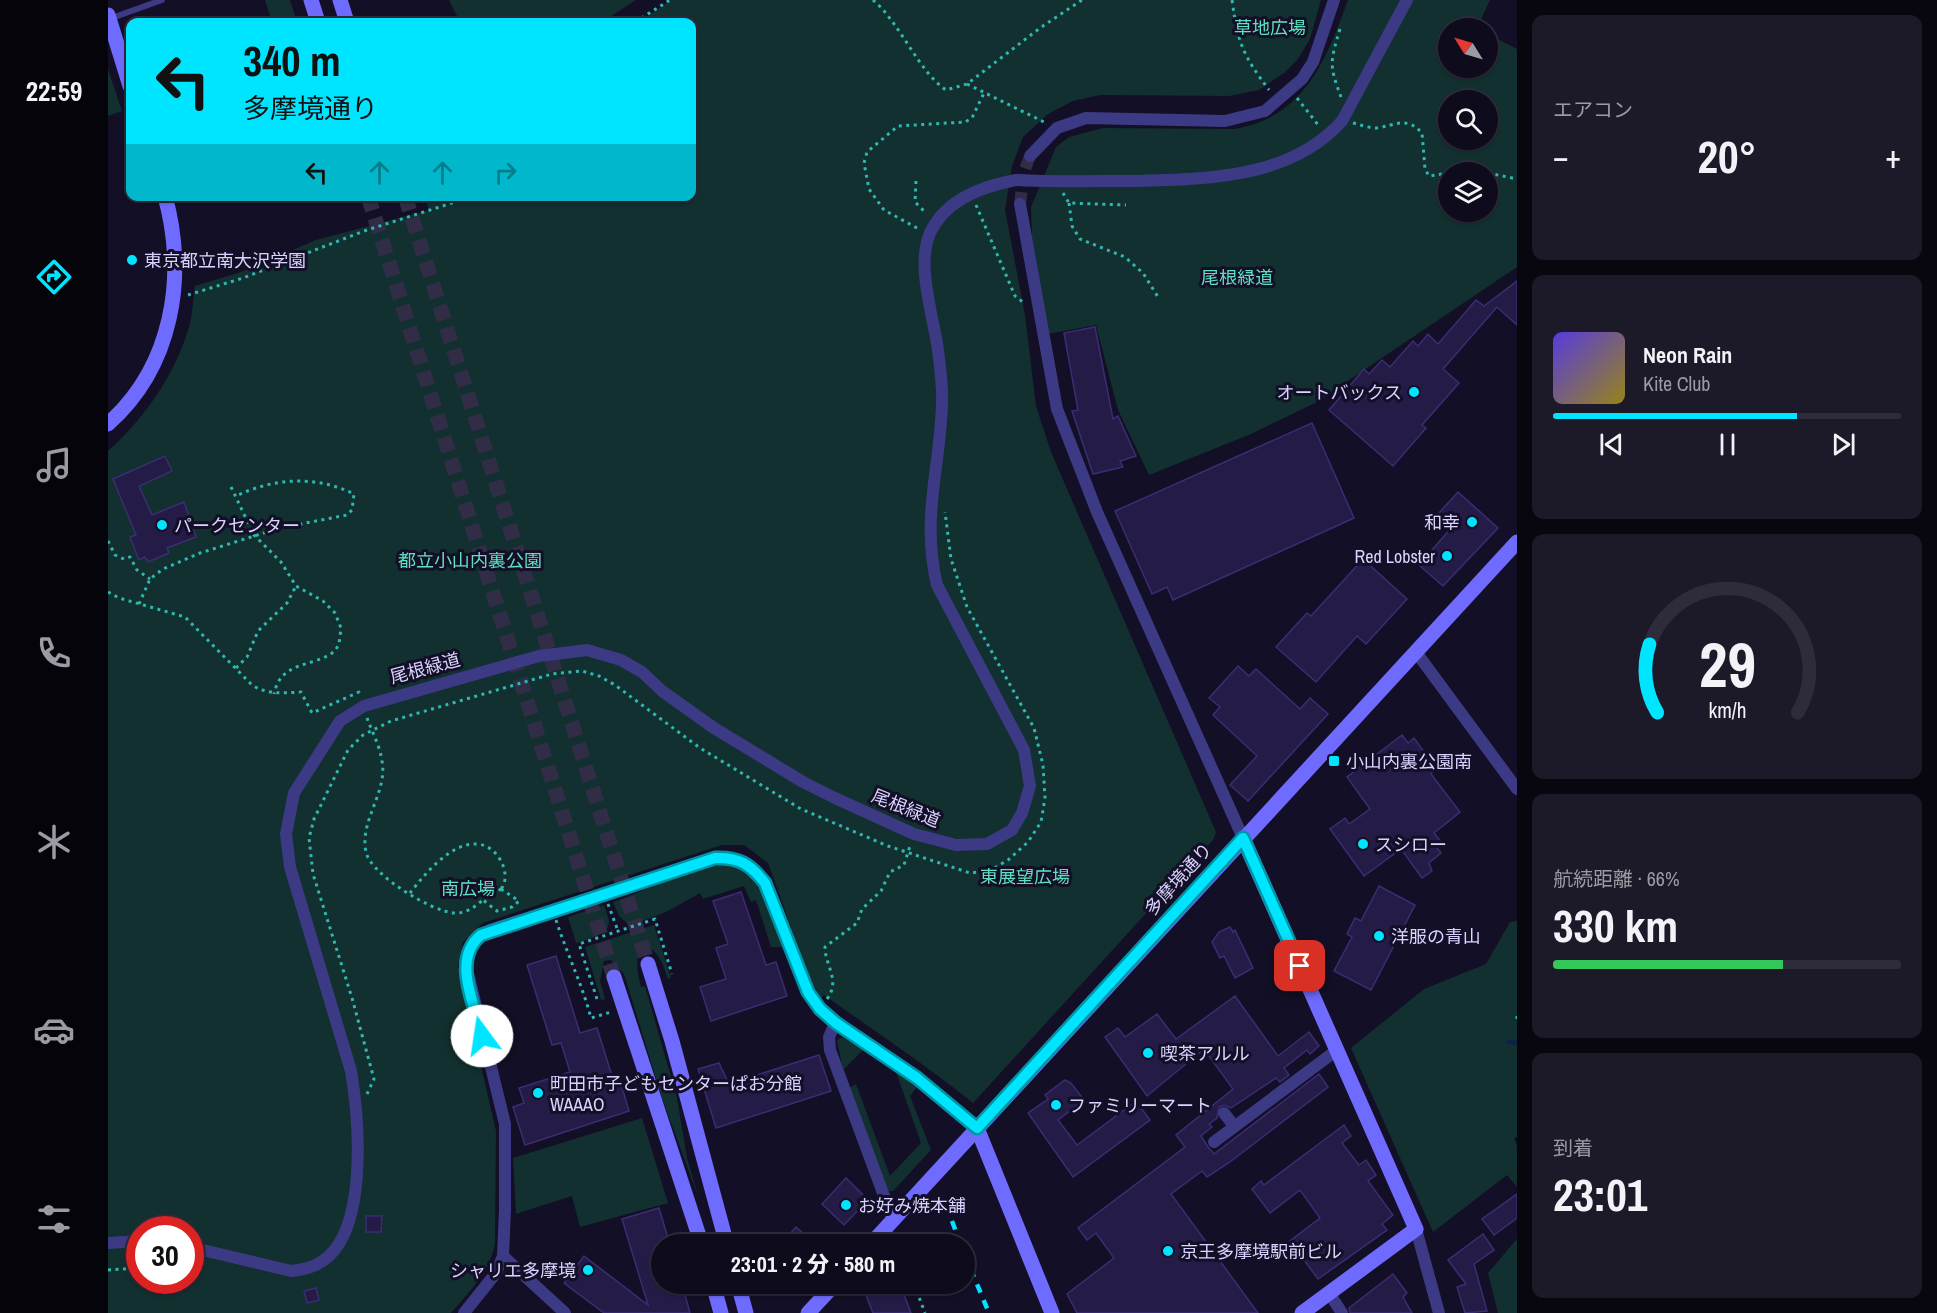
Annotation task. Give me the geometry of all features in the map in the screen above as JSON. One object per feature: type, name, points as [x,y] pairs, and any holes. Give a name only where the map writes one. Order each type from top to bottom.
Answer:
[{"type":"street","points":[[311,0],[317,18]]},
{"type":"street","points":[[340,0],[346,18]]},
{"type":"street","points":[[1030,156],[1039,144],[1057,128],[1086,118],[1225,121],[1265,111],[1290,90],[1313,62],[1321,45],[1334,0]]},
{"type":"street","name":"尾根緑道","points":[[204,1249],[291,1271],[322,1262],[336,1247],[353,1210],[357,1183],[355,1093],[346,1047],[290,867],[286,834],[294,793],[340,721],[364,706],[539,656],[587,650],[621,660],[642,672],[687,711],[803,782],[915,834],[956,845],[987,844],[1012,830],[1022,813],[1030,786],[1024,750],[937,585],[930,556],[928,527],[942,404],[938,351],[924,261],[929,236],[935,224],[970,194],[988,185],[1016,180],[1047,182],[1194,180],[1231,175],[1296,156],[1328,136],[1344,117],[1407,0]]},
{"type":"street","points":[[109,17],[126,73]]},
{"type":"street","points":[[108,424],[133,397],[149,371],[165,336],[171,316],[175,298],[176,246],[166,201]]},
{"type":"street","points":[[1020,204],[1057,410],[1097,512],[1416,1229],[1439,1313]]},
{"type":"street","name":"多摩境通り","points":[[880,1234],[1517,542]]},
{"type":"street","points":[[1416,652],[1517,789]]},
{"type":"street","points":[[464,1313],[491,1280],[502,1256],[506,1131],[465,961],[471,945],[481,935],[715,858],[742,860],[755,870],[765,883],[808,992],[820,1009],[836,1023],[917,1078],[977,1128],[1052,1313]]},
{"type":"street","points":[[648,964],[672,1041],[724,1234]]},
{"type":"street","points":[[614,977],[698,1234]]},
{"type":"street","points":[[836,1023],[829,1037],[830,1050],[893,1220]]},
{"type":"street","points":[[1214,1142],[1337,1050]]},
{"type":"street","points":[[1224,1113],[1234,1126]]},
{"type":"street","points":[[1302,1313],[1416,1229]]},
{"type":"street","points":[[108,1243],[126,1241]]},
{"type":"street","points":[[502,1256],[565,1313]]},
{"type":"street","points":[[1329,1293],[1342,1313]]},
{"type":"street","points":[[716,1294],[721,1313]]},
{"type":"street","points":[[741,1294],[746,1313]]},
{"type":"street","points":[[808,1313],[826,1294]]},
{"type":"lane","points":[[109,17],[162,0]]},
{"type":"path","points":[[641,18],[670,0]]},
{"type":"path","points":[[873,0],[891,18],[940,86],[946,90],[967,84],[1082,0]]},
{"type":"path","points":[[1232,0],[1237,37],[1245,58],[1278,102]]},
{"type":"path","points":[[1342,20],[1330,64],[1344,117],[1374,128],[1399,121],[1409,123],[1422,133],[1425,169],[1429,176],[1438,175]]},
{"type":"path","points":[[967,84],[1057,128]]},
{"type":"path","points":[[1290,90],[1328,136]]},
{"type":"path","points":[[929,236],[884,210],[869,189],[864,163],[867,152],[898,126],[965,122],[972,118],[984,93]]},
{"type":"path","points":[[1498,175],[1517,179]]},
{"type":"path","points":[[916,181],[915,202],[935,224]]},
{"type":"path","points":[[1047,182],[1061,190],[1069,203],[1072,226],[1080,239],[1125,257],[1143,273],[1158,297]]},
{"type":"path","points":[[970,194],[1015,296],[1026,304]]},
{"type":"path","points":[[188,295],[252,274],[364,231],[458,201]]},
{"type":"path","points":[[1069,203],[1126,205]]},
{"type":"path","points":[[139,604],[150,579],[163,569],[200,553],[254,535],[347,515],[352,510],[354,494],[309,481],[281,481],[254,487],[236,496]]},
{"type":"path","points":[[231,487],[254,535],[281,562],[296,585],[330,606],[339,620],[339,644],[330,655],[289,669],[276,684],[274,694]]},
{"type":"path","points":[[108,541],[115,555],[124,559],[130,557],[137,570],[150,579]]},
{"type":"path","points":[[236,668],[252,649],[258,631],[281,609],[296,585]]},
{"type":"path","points":[[108,592],[139,604],[185,617],[252,685],[274,694],[301,692],[312,713],[359,692],[382,760],[382,778],[366,837],[366,853],[381,874],[410,893],[437,909],[455,913],[466,912],[501,890],[505,884],[506,875],[502,862],[490,849],[476,844],[454,852],[431,866],[410,893]]},
{"type":"path","points":[[356,1111],[374,1079],[352,998],[313,874],[309,838],[314,819],[336,770],[348,750],[373,730],[392,721],[552,674],[582,671],[599,676],[615,685],[700,748],[801,808],[907,852],[904,865],[890,872],[881,891],[862,909],[857,923],[825,946],[834,990],[826,1001]]},
{"type":"path","points":[[483,900],[497,911],[512,907],[519,901],[501,890]]},
{"type":"path","points":[[608,904],[618,931]]},
{"type":"path","points":[[553,910],[566,952],[581,983],[591,1018],[612,1011]]},
{"type":"path","points":[[597,999],[579,944],[655,919],[672,975]]},
{"type":"path","points":[[1517,1016],[1517,1022]]},
{"type":"path","points":[[108,1270],[126,1269]]},
{"type":"path","points":[[918,1294],[925,1313]]},
{"type":"green space","points":[[265,0],[290,0],[296,18],[271,18]]},
{"type":"green space","points":[[449,0],[636,0],[608,18],[458,18]]},
{"type":"green space","name":"都立小山内裏公園","points":[[671,0],[1321,0],[1310,39],[1298,59],[1284,73],[1259,90],[1229,96],[1100,95],[1073,101],[1048,114],[1023,137],[1012,166],[1005,210],[1025,315],[1036,406],[1051,452],[1216,832],[1213,840],[973,1103],[824,995],[821,998],[810,980],[768,863],[744,845],[722,845],[483,923],[463,942],[458,966],[496,1131],[495,1244],[483,1273],[451,1313],[108,1313],[108,451],[147,409],[177,359],[190,323],[195,286],[241,272],[316,240],[429,210],[426,201],[696,201],[696,18],[645,18]]},
{"type":"green space","name":"尾根緑道","points":[[1348,0],[1490,0],[1482,18],[1438,18],[1438,78],[1498,78],[1498,39],[1517,49],[1517,267],[1315,403],[1251,434],[1149,475],[1118,410],[1096,325],[1048,334],[1032,238],[1031,207],[1056,147],[1069,137],[1103,128],[1234,129],[1258,122],[1279,112],[1295,99],[1321,64]]},
{"type":"green space","points":[[108,69],[122,111],[108,116]]},
{"type":"green space","points":[[728,864],[750,875],[758,885],[765,896],[782,947],[771,947],[756,900],[751,902],[744,886],[703,899],[700,893],[657,916],[628,924],[619,916],[613,902],[698,869]]},
{"type":"green space","points":[[604,905],[609,920],[608,927],[595,937],[576,943],[568,917]]},
{"type":"green space","points":[[1517,921],[1517,1137],[1514,1138],[1517,1146],[1517,1187],[1507,1175],[1433,1232],[1351,1048],[1424,989],[1486,964],[1510,922]]},
{"type":"green space","points":[[654,925],[671,978],[668,979],[657,955],[649,948],[644,947],[638,956],[638,971],[641,987],[645,986],[677,1098],[687,1158],[699,1199],[662,1098],[624,974],[611,960],[604,961],[600,981],[605,999],[601,1000],[585,947]]},
{"type":"green space","points":[[842,1037],[863,1050],[843,1070],[837,1040]]},
{"type":"green space","points":[[895,1069],[917,1087],[910,1096],[931,1150],[893,1191],[888,1191],[849,1088],[856,1084],[890,1176],[921,1143]]},
{"type":"green space","points":[[642,1118],[668,1203],[580,1227],[572,1196],[516,1214],[513,1158]]},
{"type":"green space","points":[[1517,1239],[1517,1313],[1498,1313],[1488,1273]]},
{"type":"building","points":[[1517,281],[1517,325],[1497,307],[1443,369],[1459,383],[1422,425],[1426,428],[1393,466],[1329,410],[1364,369],[1369,374],[1382,360],[1390,367],[1413,341],[1418,346],[1428,334],[1438,344],[1476,300],[1484,306]]},
{"type":"building","points":[[1095,327],[1113,419],[1118,416],[1136,456],[1120,461],[1123,467],[1093,474],[1072,411],[1078,410],[1064,333]]},
{"type":"building","points":[[1312,423],[1354,518],[1173,600],[1167,587],[1152,594],[1115,511]]},
{"type":"building","name":"パークセンター","points":[[165,456],[172,471],[139,486],[152,515],[184,502],[196,537],[167,548],[169,553],[148,562],[145,557],[139,560],[130,537],[136,535],[113,479]]},
{"type":"building","points":[[1458,492],[1498,528],[1443,586],[1419,565],[1452,527],[1438,514]]},
{"type":"building","points":[[1363,559],[1407,599],[1366,644],[1357,636],[1316,682],[1276,647],[1307,613],[1311,616]]},
{"type":"building","points":[[1238,666],[1249,676],[1256,669],[1300,709],[1310,698],[1328,714],[1248,801],[1230,785],[1257,756],[1213,715],[1220,707],[1209,698]]},
{"type":"building","points":[[1402,735],[1408,743],[1414,738],[1436,768],[1431,774],[1460,812],[1434,833],[1443,844],[1437,848],[1441,853],[1429,863],[1432,871],[1422,878],[1401,849],[1364,876],[1330,829],[1345,818],[1349,824],[1370,809],[1347,777]]},
{"type":"building","points":[[1379,886],[1415,905],[1371,990],[1334,971],[1352,937],[1347,934],[1355,918],[1361,921]]},
{"type":"building","points":[[741,892],[766,965],[776,962],[787,996],[711,1021],[700,987],[726,979],[716,948],[728,944],[713,901]]},
{"type":"building","points":[[1230,927],[1233,932],[1235,930],[1253,968],[1235,978],[1224,956],[1220,958],[1212,942],[1219,932]]},
{"type":"building","points":[[556,956],[580,1033],[597,1028],[613,1079],[619,1077],[629,1111],[525,1145],[513,1107],[524,1103],[519,1088],[570,1072],[561,1043],[552,1045],[527,965]]},
{"type":"building","points":[[1235,996],[1278,1056],[1309,1032],[1319,1046],[1310,1054],[1307,1050],[1284,1068],[1289,1075],[1280,1082],[1276,1078],[1231,1108],[1224,1105],[1219,1107],[1217,1118],[1209,1124],[1212,1127],[1201,1136],[1214,1154],[1319,1074],[1328,1087],[1230,1162],[1207,1177],[1202,1171],[1171,1194],[1258,1313],[1077,1313],[1067,1294],[1114,1258],[1096,1233],[1087,1240],[1078,1228],[1185,1147],[1176,1135],[1233,1089],[1204,1049],[1147,1096],[1105,1037],[1118,1028],[1125,1037],[1157,1014],[1176,1039]]},
{"type":"building","points":[[819,1055],[831,1091],[716,1128],[698,1069],[719,1063],[729,1084]]},
{"type":"building","points":[[1065,1080],[1071,1083],[1084,1100],[1058,1120],[1077,1145],[1136,1101],[1150,1120],[1073,1177],[1028,1113],[1048,1099],[1045,1095]]},
{"type":"building","points":[[1344,1125],[1351,1136],[1342,1143],[1359,1165],[1366,1160],[1376,1175],[1368,1181],[1393,1215],[1382,1224],[1387,1230],[1318,1279],[1290,1241],[1320,1218],[1300,1190],[1270,1213],[1252,1189],[1261,1181],[1264,1185]]},
{"type":"building","points":[[846,1178],[868,1200],[844,1225],[822,1204]]},
{"type":"building","points":[[1517,1194],[1517,1218],[1494,1235],[1482,1219]]},
{"type":"building","name":"シャリエ多摩境","points":[[659,1208],[667,1234],[651,1234],[651,1294],[685,1294],[690,1313],[604,1313],[564,1283],[584,1256],[648,1305],[622,1219]]},
{"type":"building","points":[[366,1216],[382,1216],[381,1232],[366,1232]]},
{"type":"building","points":[[796,1227],[804,1234],[790,1234]]},
{"type":"building","points":[[1483,1234],[1494,1250],[1474,1264],[1487,1311],[1465,1313],[1457,1287],[1466,1284],[1448,1260]]},
{"type":"building","points":[[1393,1274],[1407,1293],[1403,1297],[1412,1313],[1350,1313],[1349,1308]]},
{"type":"building","points":[[316,1288],[319,1300],[307,1303],[304,1291]]},
{"type":"building","points":[[866,1294],[904,1294],[911,1313],[873,1313]]},
{"type":"waterway","points":[[1509,1042],[1517,1043]]},
{"type":"tunnel","points":[[1020,204],[1024,172],[1030,156]]},
{"type":"tunnel","points":[[370,201],[614,977]]},
{"type":"tunnel","points":[[407,201],[648,964]]},
{"type":"railway","points":[[952,1221],[957,1234]]},
{"type":"railway","points":[[975,1279],[989,1313]]},
{"type":"place","name":"東京都立南大沢学園","points":[[132,260]]},
{"type":"place","name":"オートバックス","points":[[1414,392]]},
{"type":"place","name":"和幸","points":[[1472,522]]},
{"type":"place","name":"パークセンター","points":[[162,525]]},
{"type":"place","name":"Red Lobster","points":[[1447,556]]},
{"type":"place","name":"小山内裏公園南","points":[[1334,761]]},
{"type":"place","name":"スシロー","points":[[1363,844]]},
{"type":"place","name":"洋服の青山","points":[[1379,936]]},
{"type":"place","name":"喫茶アルル","points":[[1148,1053]]},
{"type":"place","name":"町田市子どもセンターぱお分館 WAAAO","points":[[538,1093]]},
{"type":"place","name":"ファミリーマート","points":[[1056,1105]]},
{"type":"place","name":"お好み焼本舗","points":[[846,1205]]},
{"type":"place","name":"京王多摩境駅前ビル","points":[[1168,1251]]},
{"type":"place","name":"シャリエ多摩境","points":[[588,1270]]},
{"type":"route","points":[[482,1036],[465,961],[471,945],[481,935],[505,925],[715,858],[729,857],[742,860],[755,870],[765,883],[808,992],[820,1009],[836,1023],[917,1078],[977,1128],[1243,838],[1300,966]]},
{"type":"park label","name":"草地広場","points":[[1270,27]]},
{"type":"park label","name":"東展望広場","points":[[1025,876]]},
{"type":"park label","name":"南広場","points":[[468,888]]}]
